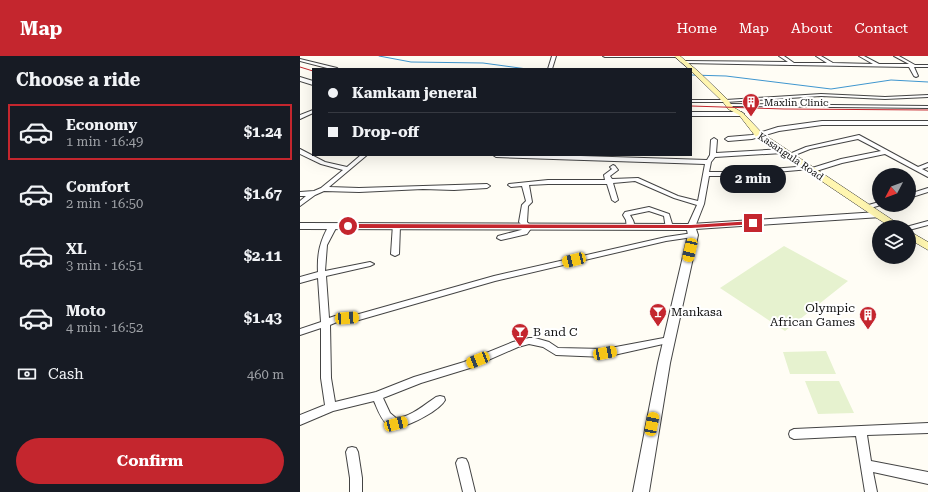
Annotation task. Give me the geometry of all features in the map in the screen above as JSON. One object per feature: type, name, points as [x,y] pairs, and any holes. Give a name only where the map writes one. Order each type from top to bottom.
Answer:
[{"type":"main road","name":"Kasangula Road","points":[[677,56],[692,68]]},
{"type":"main road","name":"Kasangula Road","points":[[692,68],[727,103],[730,108],[741,114],[759,135],[886,220]]},
{"type":"main road","points":[[916,239],[928,247]]},
{"type":"street","points":[[550,68],[554,56]]},
{"type":"street","points":[[605,56],[677,56]]},
{"type":"street","points":[[781,56],[794,64]]},
{"type":"street","points":[[818,56],[832,64]]},
{"type":"street","points":[[861,56],[881,66]]},
{"type":"street","points":[[896,56],[913,66],[916,76]]},
{"type":"street","points":[[300,60],[332,68]]},
{"type":"street","points":[[684,62],[928,66]]},
{"type":"street","points":[[300,78],[312,83]]},
{"type":"street","points":[[727,103],[821,95],[885,98],[928,96]]},
{"type":"street","points":[[692,101],[928,107]]},
{"type":"street","points":[[300,117],[312,111]]},
{"type":"street","points":[[692,114],[741,114]]},
{"type":"street","points":[[728,139],[759,135],[778,129],[822,123],[926,124]]},
{"type":"street","points":[[713,155],[787,153],[859,137],[928,175]]},
{"type":"street","points":[[641,492],[649,438],[669,340],[692,231],[701,204],[708,162],[713,155],[714,140]]},
{"type":"street","points":[[300,150],[314,160],[328,166],[348,169]]},
{"type":"street","points":[[706,174],[732,174],[811,169],[886,152]]},
{"type":"street","points":[[300,204],[312,194],[323,189],[363,156]]},
{"type":"street","points":[[527,156],[708,162]]},
{"type":"street","points":[[917,169],[928,166]]},
{"type":"street","points":[[613,167],[615,170],[607,175],[615,200]]},
{"type":"street","points":[[511,185],[548,182],[609,182],[636,179],[676,197],[701,204]]},
{"type":"street","points":[[525,184],[529,202],[525,205],[523,222],[528,226]]},
{"type":"street","points":[[323,189],[359,190],[487,186]]},
{"type":"street","points":[[916,194],[928,190]]},
{"type":"street","points":[[300,194],[312,194]]},
{"type":"street","points":[[867,207],[872,206]]},
{"type":"street","points":[[630,227],[630,220],[626,214],[649,209],[667,215],[669,227]]},
{"type":"street","points":[[300,332],[325,324],[335,319],[359,317],[501,277],[666,239],[692,231],[878,215]]},
{"type":"street","points":[[916,226],[928,223]]},
{"type":"street","points":[[300,226],[669,227],[692,231]]},
{"type":"street","points":[[331,407],[327,393],[325,372],[325,324],[321,274],[323,247],[332,226]]},
{"type":"street","points":[[394,254],[396,226]]},
{"type":"street","points":[[501,238],[524,232],[528,226]]},
{"type":"street","points":[[300,280],[370,264]]},
{"type":"street","points":[[300,420],[331,407],[376,396],[418,380],[467,365],[516,344],[529,341],[546,344],[556,351],[605,353],[669,340]]},
{"type":"street","points":[[376,396],[390,421],[396,424],[408,421],[440,400]]},
{"type":"street","points":[[794,434],[928,428]]},
{"type":"street","points":[[862,432],[871,492]]},
{"type":"street","points":[[352,452],[356,478],[356,492]]},
{"type":"street","points":[[462,463],[469,492]]},
{"type":"street","points":[[867,465],[928,478]]},
{"type":"green space","points":[[784,246],[848,281],[785,331],[720,288]]},
{"type":"green space","points":[[826,351],[836,374],[790,374],[783,352]]},
{"type":"green space","points":[[805,381],[839,381],[854,413],[818,414]]},
{"type":"waterway","points":[[379,56],[411,62],[483,63],[520,68]]},
{"type":"waterway","points":[[692,75],[726,76],[831,89],[891,80],[928,82]]},
{"type":"railway","points":[[300,67],[312,71]]},
{"type":"railway","points":[[692,106],[784,109],[928,110]]},
{"type":"place","name":"Maxlin Clinic","points":[[751,117]]},
{"type":"place","name":"Mankasa","points":[[658,327]]},
{"type":"place","name":"Olympic African Games","points":[[868,330]]},
{"type":"place","name":"B and C","points":[[520,347]]},
{"type":"route","points":[[348,226],[691,226],[753,223]]}]
